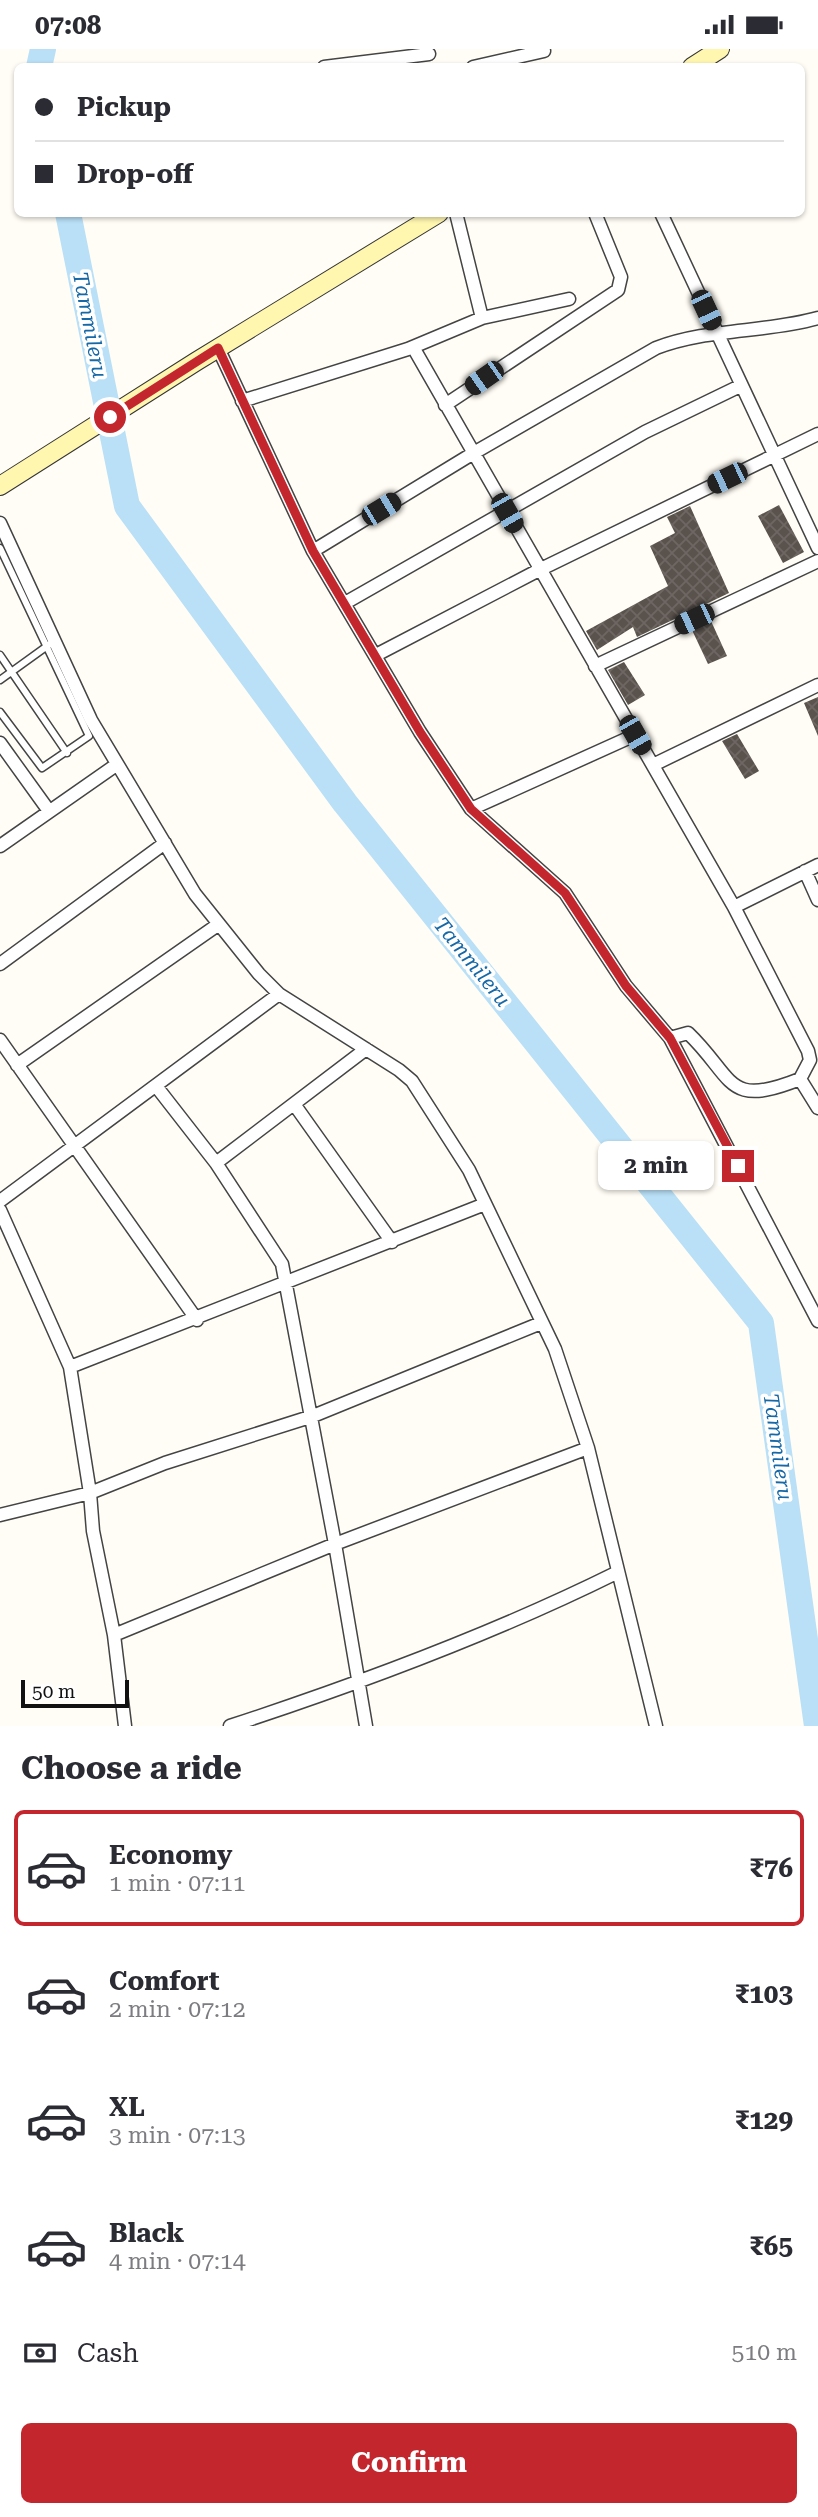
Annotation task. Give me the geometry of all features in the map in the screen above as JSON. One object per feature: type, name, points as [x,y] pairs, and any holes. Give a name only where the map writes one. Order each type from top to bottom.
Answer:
[{"type":"main road","points":[[698,63],[720,49]]},
{"type":"main road","points":[[0,486],[432,217]]},
{"type":"street","points":[[491,63],[544,51]]},
{"type":"street","points":[[366,63],[430,57]]},
{"type":"street","points":[[457,217],[482,318]]},
{"type":"street","points":[[444,405],[618,290],[621,277],[597,217]]},
{"type":"street","points":[[663,217],[818,548]]},
{"type":"street","points":[[242,401],[413,347],[482,318],[569,299]]},
{"type":"street","points":[[313,551],[472,454],[656,348],[682,338],[795,324],[818,318]]},
{"type":"street","points":[[413,347],[734,907],[808,1051],[810,1060],[800,1079],[766,1093],[742,1089],[728,1082],[708,1052],[688,1033],[670,1038]]},
{"type":"street","points":[[218,348],[313,551],[420,732],[471,809],[565,893],[626,986],[670,1038],[817,1317]]},
{"type":"street","points":[[345,603],[645,432],[740,386]]},
{"type":"street","points":[[376,655],[539,570],[818,434]]},
{"type":"street","points":[[0,523],[50,643],[116,765],[195,894],[259,974],[279,994],[412,1081],[469,1170],[555,1349],[588,1448],[616,1573],[656,1726]]},
{"type":"street","points":[[595,666],[818,561]]},
{"type":"street","points":[[653,765],[818,685]]},
{"type":"street","points":[[471,809],[635,735]]},
{"type":"street","points":[[0,743],[49,811]]},
{"type":"street","points":[[0,846],[116,765]]},
{"type":"street","points":[[0,964],[165,843]]},
{"type":"street","points":[[734,907],[818,865]]},
{"type":"street","points":[[805,871],[818,900]]},
{"type":"street","points":[[18,1065],[219,924]]},
{"type":"street","points":[[0,1201],[279,994]]},
{"type":"street","points":[[0,1040],[197,1320]]},
{"type":"street","points":[[216,1163],[366,1049]]},
{"type":"street","points":[[800,1079],[818,1108]]},
{"type":"street","points":[[156,1086],[216,1163],[282,1264],[313,1416],[356,1682],[366,1726]]},
{"type":"street","points":[[294,1104],[392,1242]]},
{"type":"street","points":[[70,1367],[197,1320],[485,1204]]},
{"type":"street","points":[[0,1210],[70,1367],[90,1493],[93,1531],[114,1635],[125,1726]]},
{"type":"street","points":[[0,1515],[90,1493],[165,1463],[313,1416],[541,1323]]},
{"type":"street","points":[[114,1635],[335,1544],[588,1448]]},
{"type":"street","points":[[230,1726],[252,1723],[356,1682],[562,1600],[616,1573]]},
{"type":"lane","points":[[0,548],[50,643],[89,730],[87,739],[46,767],[39,767],[0,712]]},
{"type":"lane","points":[[0,680],[50,643]]},
{"type":"lane","points":[[0,655],[67,753]]},
{"type":"building","points":[[779,505],[804,552],[783,563],[758,516]]},
{"type":"building","points":[[690,506],[729,593],[637,637],[633,627],[597,650],[586,631],[668,586],[650,546],[675,533],[667,517]]},
{"type":"building","points":[[711,621],[727,656],[708,664],[692,630]]},
{"type":"building","points":[[624,662],[645,695],[628,705],[608,670]]},
{"type":"building","points":[[818,697],[818,736],[804,703]]},
{"type":"building","points":[[737,734],[759,771],[745,779],[722,741]]},
{"type":"waterway","name":"Tammileru","points":[[40,63],[43,49]]},
{"type":"waterway","name":"Tammileru","points":[[69,217],[127,506],[345,803],[761,1323],[817,1726]]},
{"type":"route","points":[[110,417],[218,348],[289,505],[313,551],[420,732],[471,809],[565,893],[626,986],[670,1038],[738,1166]]}]
